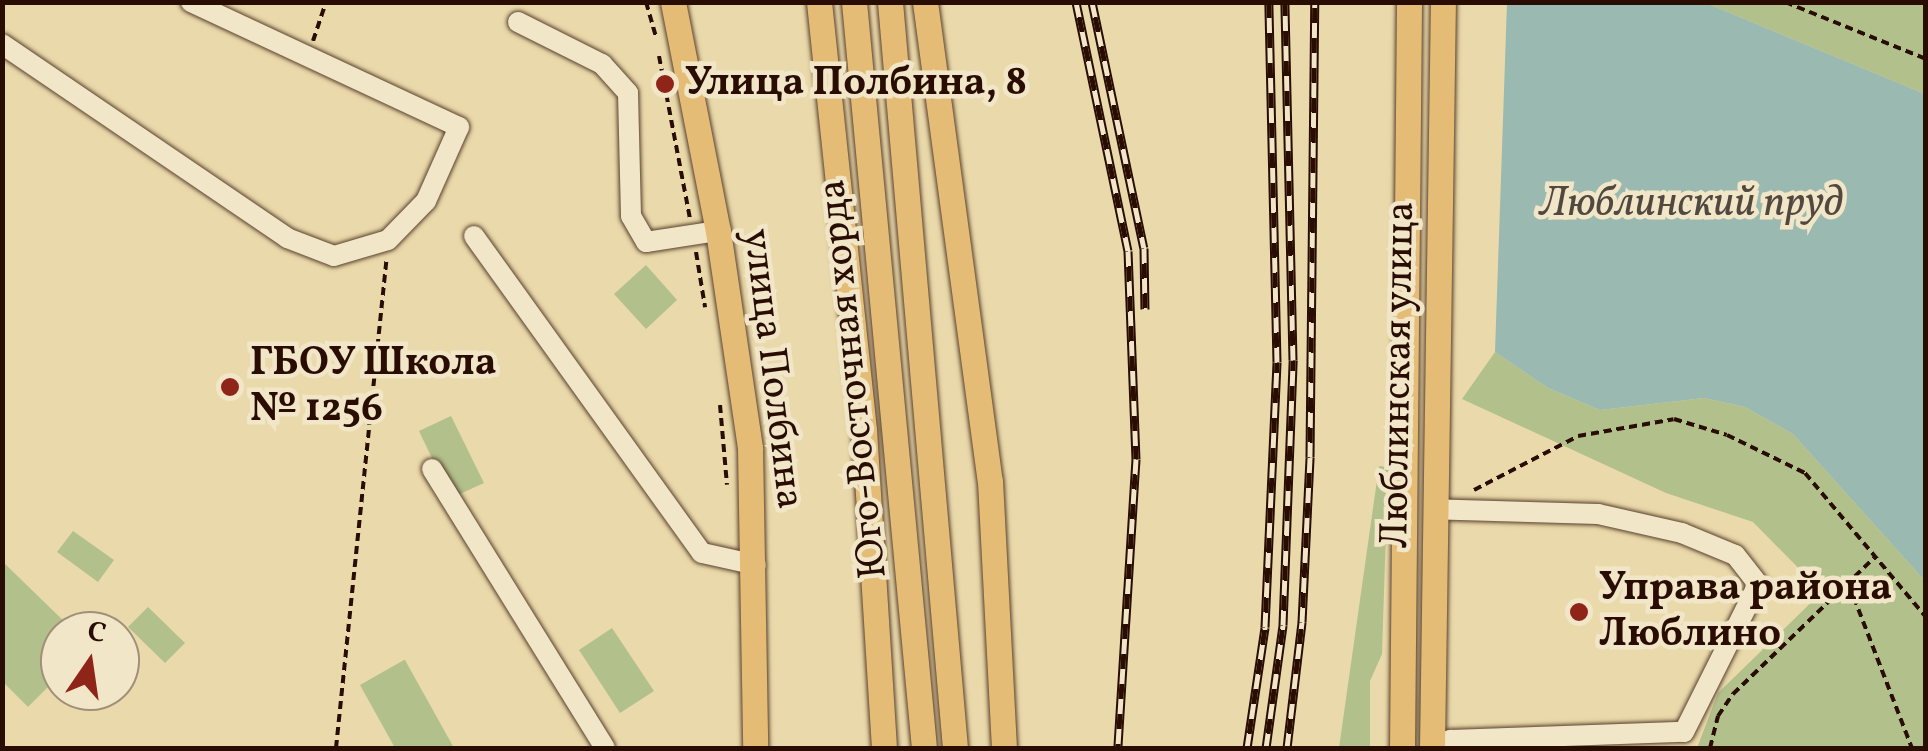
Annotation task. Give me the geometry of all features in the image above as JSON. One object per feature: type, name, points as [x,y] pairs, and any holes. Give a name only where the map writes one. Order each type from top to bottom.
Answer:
[{"type":"main road","name":"улица Полбина","points":[[673,2],[706,234],[750,448],[756,565],[755,748]]},
{"type":"main road","points":[[820,2],[865,448],[884,748]]},
{"type":"main road","name":"Юго-Восточная хорда","points":[[854,2],[924,748]]},
{"type":"main road","name":"Юго-Восточная хорда","points":[[890,2],[955,748]]},
{"type":"main road","points":[[925,2],[990,480],[1004,748]]},
{"type":"main road","name":"Люблинская улица","points":[[1402,748],[1409,2]]},
{"type":"main road","name":"Люблинская улица","points":[[1432,747],[1445,504],[1443,2]]},
{"type":"lane","points":[[2,44],[288,238],[334,256],[388,240],[426,201],[459,127],[191,2]]},
{"type":"lane","points":[[518,22],[602,64],[628,93],[631,216],[646,242],[706,234]]},
{"type":"lane","points":[[474,236],[702,553],[756,565]]},
{"type":"lane","points":[[432,469],[604,748]]},
{"type":"lane","points":[[1432,747],[1451,740],[1684,732],[1758,584],[1735,555],[1682,533],[1598,514],[1445,504]]},
{"type":"path","points":[[307,56],[326,2]]},
{"type":"path","points":[[646,2],[706,234],[708,325]]},
{"type":"path","points":[[1785,2],[1926,59]]},
{"type":"path","points":[[336,748],[388,240]]},
{"type":"path","points":[[719,397],[728,490]]},
{"type":"path","points":[[1445,504],[1578,436],[1674,419],[1727,435],[1805,472],[1926,617]]},
{"type":"path","points":[[1710,748],[1718,716],[1733,694],[1874,558]]},
{"type":"path","points":[[1848,583],[1912,748]]},
{"type":"green space","points":[[1706,3],[1925,3],[1925,94]]},
{"type":"green space","points":[[646,265],[677,300],[646,329],[614,294]]},
{"type":"green space","points":[[1495,352],[1548,388],[1600,410],[1704,398],[1745,407],[1793,434],[1925,581],[1925,748],[1697,748],[1718,693],[1822,592],[1753,522],[1666,493],[1462,399]]},
{"type":"green space","points":[[451,416],[484,483],[451,498],[419,431]]},
{"type":"green space","points":[[1379,466],[1388,467],[1382,654],[1370,681],[1370,748],[1339,748]]},
{"type":"green space","points":[[73,531],[114,560],[98,582],[57,552]]},
{"type":"green space","points":[[2,561],[53,611],[40,611],[40,695],[28,707],[3,682]]},
{"type":"green space","points":[[148,607],[185,643],[165,663],[140,639],[140,615]]},
{"type":"green space","points":[[612,628],[654,691],[620,713],[579,650]]},
{"type":"green space","points":[[405,660],[454,748],[395,748],[360,685]]},
{"type":"water","name":"Люблинский пруд","points":[[1507,3],[1706,3],[1925,94],[1925,581],[1793,434],[1745,407],[1704,398],[1600,410],[1548,388],[1495,352]]},
{"type":"railway","points":[[1076,2],[1128,251],[1136,459],[1118,748]]},
{"type":"railway","points":[[1092,2],[1144,248],[1145,309]]},
{"type":"railway","points":[[1247,748],[1265,627],[1277,362],[1269,2]]},
{"type":"railway","points":[[1266,748],[1283,625],[1293,360],[1285,2]]},
{"type":"railway","points":[[1287,748],[1302,622],[1310,457],[1315,2]]},
{"type":"place","name":"Улица Полбина, 8","points":[[665,84]]},
{"type":"place","name":"ГБОУ Школа № 1256","points":[[230,387]]},
{"type":"place","name":"Управа района Люблино","points":[[1579,612]]}]
